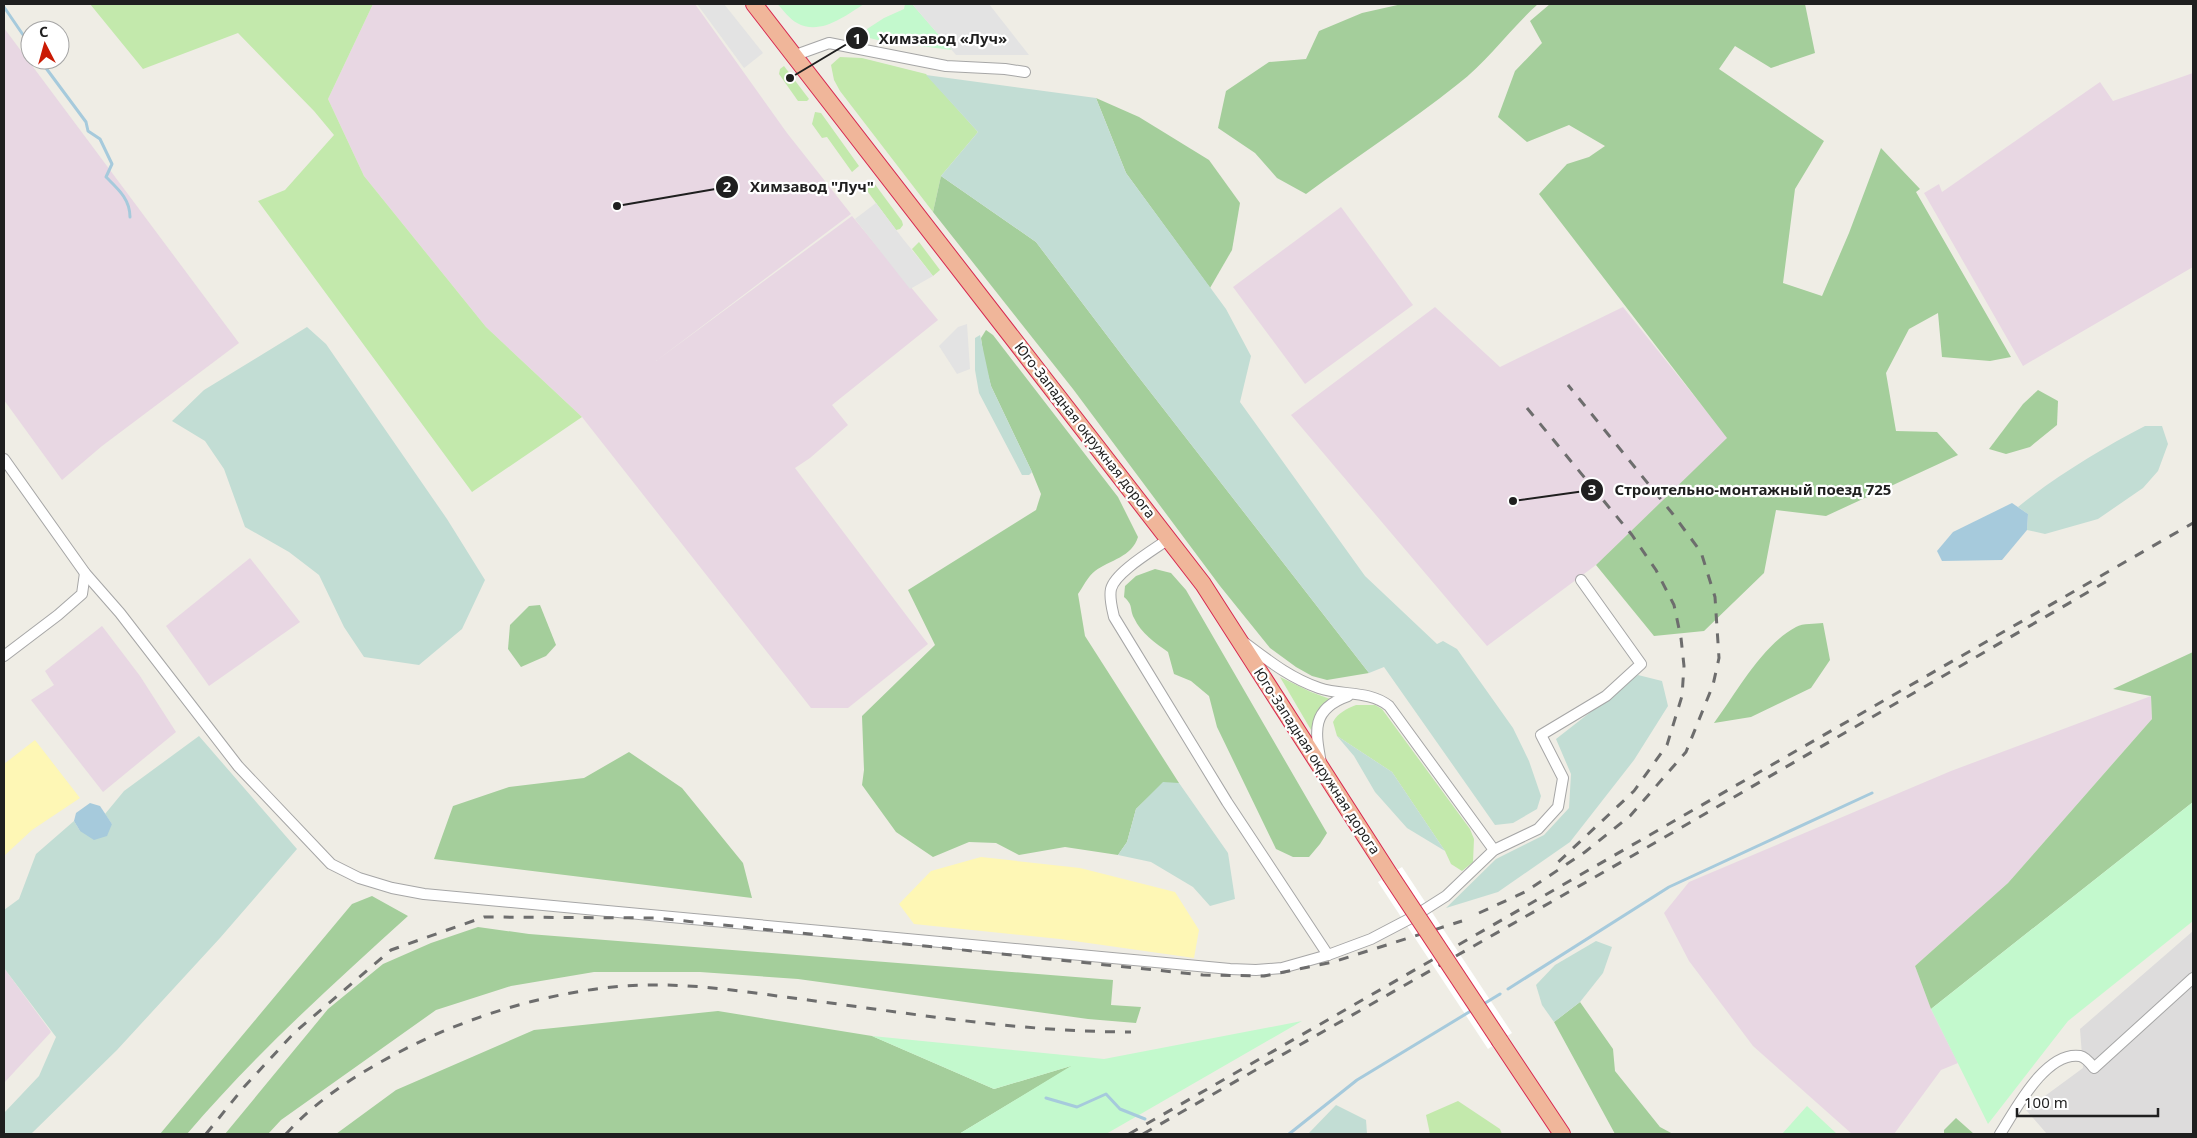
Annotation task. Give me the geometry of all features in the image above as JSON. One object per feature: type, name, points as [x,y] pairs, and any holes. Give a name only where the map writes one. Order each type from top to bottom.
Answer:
[{"type":"highway","name":"Юго-Западная окружная дорога","points":[[754,4],[1170,538],[1203,584],[1390,874],[1562,1134]]},
{"type":"street","points":[[793,56],[829,43],[946,66],[1025,72]]},
{"type":"street","points":[[4,459],[85,574],[120,614],[238,766],[331,864],[359,878],[392,888],[448,896],[1230,969],[1282,968],[1328,956],[1372,939],[1413,917],[1446,896],[1494,850],[1538,829],[1558,806],[1563,778],[1541,735],[1606,696],[1641,664],[1581,580]]},
{"type":"street","points":[[1170,538],[1128,569],[1115,582],[1111,590],[1114,616],[1226,802],[1328,956]]},
{"type":"street","points":[[4,656],[82,594],[85,574]]},
{"type":"street","points":[[1239,638],[1293,677],[1318,688],[1350,695],[1372,696],[1390,706],[1494,850]]},
{"type":"street","points":[[1323,771],[1316,734],[1319,718],[1330,704],[1350,695]]},
{"type":"street","points":[[2000,1134],[2030,1085],[2044,1072],[2059,1061],[2079,1056],[2084,1057],[2094,1068],[2193,978]]},
{"type":"shaded area","points":[[373,4],[695,4],[787,133],[851,214],[656,361],[852,216],[938,320],[832,405],[848,425],[810,458],[795,468],[928,644],[848,708],[811,708],[582,417],[486,327],[364,176],[328,99]]},
{"type":"shaded area","points":[[697,4],[724,4],[763,53],[744,68]]},
{"type":"shaded area","points":[[912,4],[989,4],[1029,55],[956,55]]},
{"type":"shaded area","points":[[4,28],[20,49],[20,70],[35,70],[239,343],[102,446],[62,480],[4,400]]},
{"type":"shaded area","points":[[2193,73],[2193,267],[2023,366],[1924,193],[1939,184],[1942,192],[2100,82],[2113,101]]},
{"type":"shaded area","points":[[926,75],[1096,98],[1126,173],[1226,309],[1251,356],[1240,402],[1365,576],[1437,644],[1443,641],[1457,649],[1513,728],[1529,761],[1541,796],[1537,809],[1513,823],[1495,825],[1384,667],[1369,673],[1036,242],[941,176],[978,132]]},
{"type":"shaded area","points":[[876,203],[933,276],[910,289],[855,219]]},
{"type":"shaded area","points":[[1341,207],[1413,305],[1305,384],[1233,287]]},
{"type":"shaded area","points":[[1435,307],[1500,367],[1623,307],[1728,438],[1596,565],[1487,646],[1291,415]]},
{"type":"shaded area","points":[[967,324],[970,369],[957,374],[939,346],[958,327]]},
{"type":"shaded area","points":[[307,327],[326,344],[447,519],[485,580],[462,629],[419,665],[364,657],[344,627],[319,575],[289,552],[245,527],[224,469],[205,441],[172,421],[204,390]]},
{"type":"shaded area","points":[[980,335],[991,386],[1032,472],[1029,475],[1022,475],[979,393],[975,370],[975,338]]},
{"type":"shaded area","points":[[2145,426],[2162,426],[2168,444],[2158,471],[2143,488],[2098,519],[2045,534],[2027,530],[2028,514],[2018,507],[2079,464]]},
{"type":"shaded area","points":[[2012,503],[2028,514],[2027,530],[2002,560],[1942,561],[1937,551],[1953,532]]},
{"type":"shaded area","points":[[250,558],[300,622],[209,686],[166,626]]},
{"type":"shaded area","points":[[102,626],[140,676],[176,732],[103,792],[31,700],[54,685],[45,671]]},
{"type":"shaded area","points":[[1638,675],[1662,681],[1668,706],[1634,760],[1570,842],[1498,892],[1446,908],[1496,859],[1544,835],[1569,808],[1571,774],[1556,739]]},
{"type":"shaded area","points":[[2151,696],[2152,719],[2008,883],[1915,966],[1931,1009],[1958,1063],[1941,1070],[1894,1134],[1852,1134],[1753,1046],[1689,961],[1664,913],[1689,882],[1951,771]]},
{"type":"shaded area","points":[[199,736],[297,849],[220,938],[117,1050],[31,1134],[4,1134],[4,1113],[39,1076],[56,1037],[4,968],[4,910],[19,899],[36,854],[74,821],[80,831],[112,824],[105,814],[124,791]]},
{"type":"shaded area","points":[[1337,736],[1392,772],[1445,851],[1407,828],[1375,792],[1354,756]]},
{"type":"shaded area","points":[[1163,782],[1179,783],[1228,853],[1235,899],[1210,906],[1193,887],[1151,862],[1118,855],[1127,842],[1136,809]]},
{"type":"shaded area","points":[[90,803],[100,806],[112,824],[107,836],[94,840],[80,831],[74,821],[76,813]]},
{"type":"shaded area","points":[[2193,931],[2193,1134],[2047,1134],[2026,1110],[2083,1068],[2080,1029]]},
{"type":"shaded area","points":[[1596,941],[1612,947],[1603,973],[1580,1002],[1554,1022],[1542,1005],[1536,985],[1555,965]]},
{"type":"shaded area","points":[[4,968],[51,1032],[4,1083]]},
{"type":"shaded area","points":[[1336,1105],[1366,1120],[1367,1134],[1308,1134]]},
{"type":"green space","points":[[90,4],[373,4],[328,99],[364,176],[486,327],[582,417],[472,492],[258,201],[285,190],[334,135],[314,111],[238,33],[143,69]]},
{"type":"green space","points":[[777,4],[864,4],[832,23],[814,27],[797,23]]},
{"type":"green space","points":[[905,4],[912,4],[952,50],[881,41],[866,37],[867,29],[884,18],[904,9]]},
{"type":"green space","points":[[1402,4],[1538,4],[1469,75],[1421,112],[1306,194],[1277,178],[1255,153],[1218,128],[1226,91],[1269,62],[1306,59],[1319,31],[1362,13]]},
{"type":"green space","points":[[1550,4],[1805,4],[1815,53],[1771,68],[1735,46],[1719,69],[1824,141],[1795,189],[1783,283],[1822,296],[1849,233],[1881,148],[1920,189],[1916,192],[2011,357],[1990,361],[1942,357],[1938,313],[1909,329],[1886,373],[1896,431],[1937,432],[1958,455],[1826,516],[1776,510],[1764,573],[1704,631],[1654,636],[1596,565],[1727,438],[1539,194],[1567,164],[1589,157],[1605,146],[1569,125],[1527,142],[1498,117],[1515,71],[1542,43],[1530,21]]},
{"type":"green space","points":[[840,57],[862,58],[926,74],[978,132],[941,176],[933,212],[840,91],[834,80],[831,65]]},
{"type":"green space","points":[[784,66],[809,99],[807,101],[798,101],[779,74],[780,69]]},
{"type":"green space","points":[[1096,98],[1139,117],[1209,160],[1240,203],[1232,250],[1210,288],[1126,173]]},
{"type":"green space","points":[[815,112],[821,113],[859,166],[852,172],[827,137],[822,138],[812,124]]},
{"type":"green space","points":[[941,176],[1036,242],[1369,673],[1327,680],[1312,676],[1270,648],[1220,586],[1073,389],[933,212]]},
{"type":"green space","points":[[874,183],[902,221],[903,225],[900,229],[896,230],[865,188]]},
{"type":"green space","points":[[919,242],[940,270],[933,276],[912,249]]},
{"type":"green space","points":[[986,330],[993,335],[1118,497],[1138,537],[1135,544],[1126,554],[1092,573],[1078,594],[1085,636],[1179,783],[1163,783],[1136,809],[1127,842],[1118,855],[1065,847],[1019,855],[996,843],[969,842],[933,857],[896,832],[862,785],[864,770],[862,716],[935,645],[908,590],[1036,510],[1041,494],[991,386],[984,360],[981,338]]},
{"type":"green space","points":[[2038,390],[2058,401],[2057,425],[2030,447],[2006,454],[1989,449],[2023,404]]},
{"type":"green space","points":[[1155,569],[1171,573],[1186,590],[1327,833],[1309,857],[1293,857],[1276,849],[1217,727],[1209,696],[1191,681],[1174,674],[1168,652],[1144,633],[1134,618],[1130,605],[1124,597],[1125,586],[1136,576]]},
{"type":"green space","points":[[540,605],[556,645],[546,656],[521,667],[508,649],[510,625],[529,606]]},
{"type":"green space","points":[[1823,623],[1830,660],[1811,688],[1751,717],[1714,723],[1751,670],[1772,645],[1796,627],[1806,624]]},
{"type":"green space","points":[[2193,652],[2193,802],[1931,1009],[1915,966],[2008,883],[2152,719],[2151,696],[2113,689]]},
{"type":"green space","points":[[1280,677],[1330,699],[1318,710],[1311,730]]},
{"type":"green space","points":[[1356,705],[1375,705],[1382,709],[1470,829],[1474,839],[1473,862],[1462,871],[1451,864],[1445,851],[1392,772],[1337,736],[1333,722],[1337,716]]},
{"type":"green space","points":[[629,752],[682,788],[743,863],[752,898],[434,859],[453,806],[509,787],[584,778]]},
{"type":"green space","points":[[2193,802],[2193,921],[2068,1021],[1988,1124],[1931,1009]]},
{"type":"green space","points":[[372,896],[408,916],[266,1049],[187,1134],[160,1134],[352,904]]},
{"type":"green space","points":[[478,927],[529,934],[1113,980],[1111,1005],[1141,1007],[1136,1023],[1088,1019],[798,979],[700,972],[594,972],[511,986],[436,1010],[281,1120],[268,1134],[225,1134],[328,1009],[383,964],[431,943]]},
{"type":"green space","points":[[1580,1002],[1613,1049],[1615,1071],[1660,1127],[1673,1134],[1615,1134],[1554,1022]]},
{"type":"green space","points":[[718,1011],[872,1036],[994,1089],[1074,1065],[959,1134],[336,1134],[396,1090],[534,1030]]},
{"type":"green space","points":[[1302,1021],[1106,1134],[959,1134],[1071,1066],[994,1089],[872,1036],[1104,1059]]},
{"type":"green space","points":[[1458,1101],[1500,1129],[1502,1134],[1430,1134],[1426,1115]]},
{"type":"green space","points":[[1807,1106],[1837,1134],[1782,1134]]},
{"type":"green space","points":[[1956,1118],[1974,1134],[1944,1134],[1944,1130]]},
{"type":"sand","points":[[35,740],[80,798],[32,830],[4,856],[4,764]]},
{"type":"sand","points":[[981,857],[1080,868],[1175,892],[1199,930],[1194,958],[1060,939],[914,924],[899,904],[931,871]]},
{"type":"pier","points":[[1402,867],[1512,1033],[1488,1049],[1378,882]]},
{"type":"waterway","points":[[4,7],[20,30]]},
{"type":"waterway","points":[[47,70],[86,122],[88,131],[100,139],[112,164],[106,177],[126,200],[130,217]]},
{"type":"waterway","points":[[1508,989],[1669,887],[1872,793]]},
{"type":"waterway","points":[[1482,1005],[1500,994]]},
{"type":"waterway","points":[[1289,1134],[1357,1080],[1474,1009]]},
{"type":"waterway","points":[[1046,1098],[1077,1107],[1106,1094],[1120,1109],[1145,1119]]},
{"type":"railway","points":[[1479,913],[1525,892],[1585,852],[1630,816],[1686,752],[1713,685],[1719,658],[1715,597],[1701,552],[1672,513],[1568,385]]},
{"type":"railway","points":[[1527,408],[1632,535],[1656,570],[1674,605],[1681,638],[1684,666],[1682,696],[1667,745],[1634,791],[1553,867]]},
{"type":"railway","points":[[1129,1134],[2193,523]]},
{"type":"railway","points":[[1143,1134],[1639,852],[2109,580]]},
{"type":"railway","points":[[206,1134],[244,1087],[295,1032],[391,950],[484,917],[656,918],[1203,975],[1264,976],[1333,962],[1462,921]]},
{"type":"railway","points":[[286,1134],[299,1120],[329,1095],[362,1073],[413,1045],[504,1009],[536,1000],[601,988],[634,985],[701,987],[1009,1026],[1131,1032]]},
{"type":"place","name":"Химзавод «Луч»","points":[[790,78]]},
{"type":"place","name":"Химзавод \"Луч\"","points":[[617,206]]},
{"type":"place","name":"Строительно-монтажный поезд 725","points":[[1513,501]]}]
